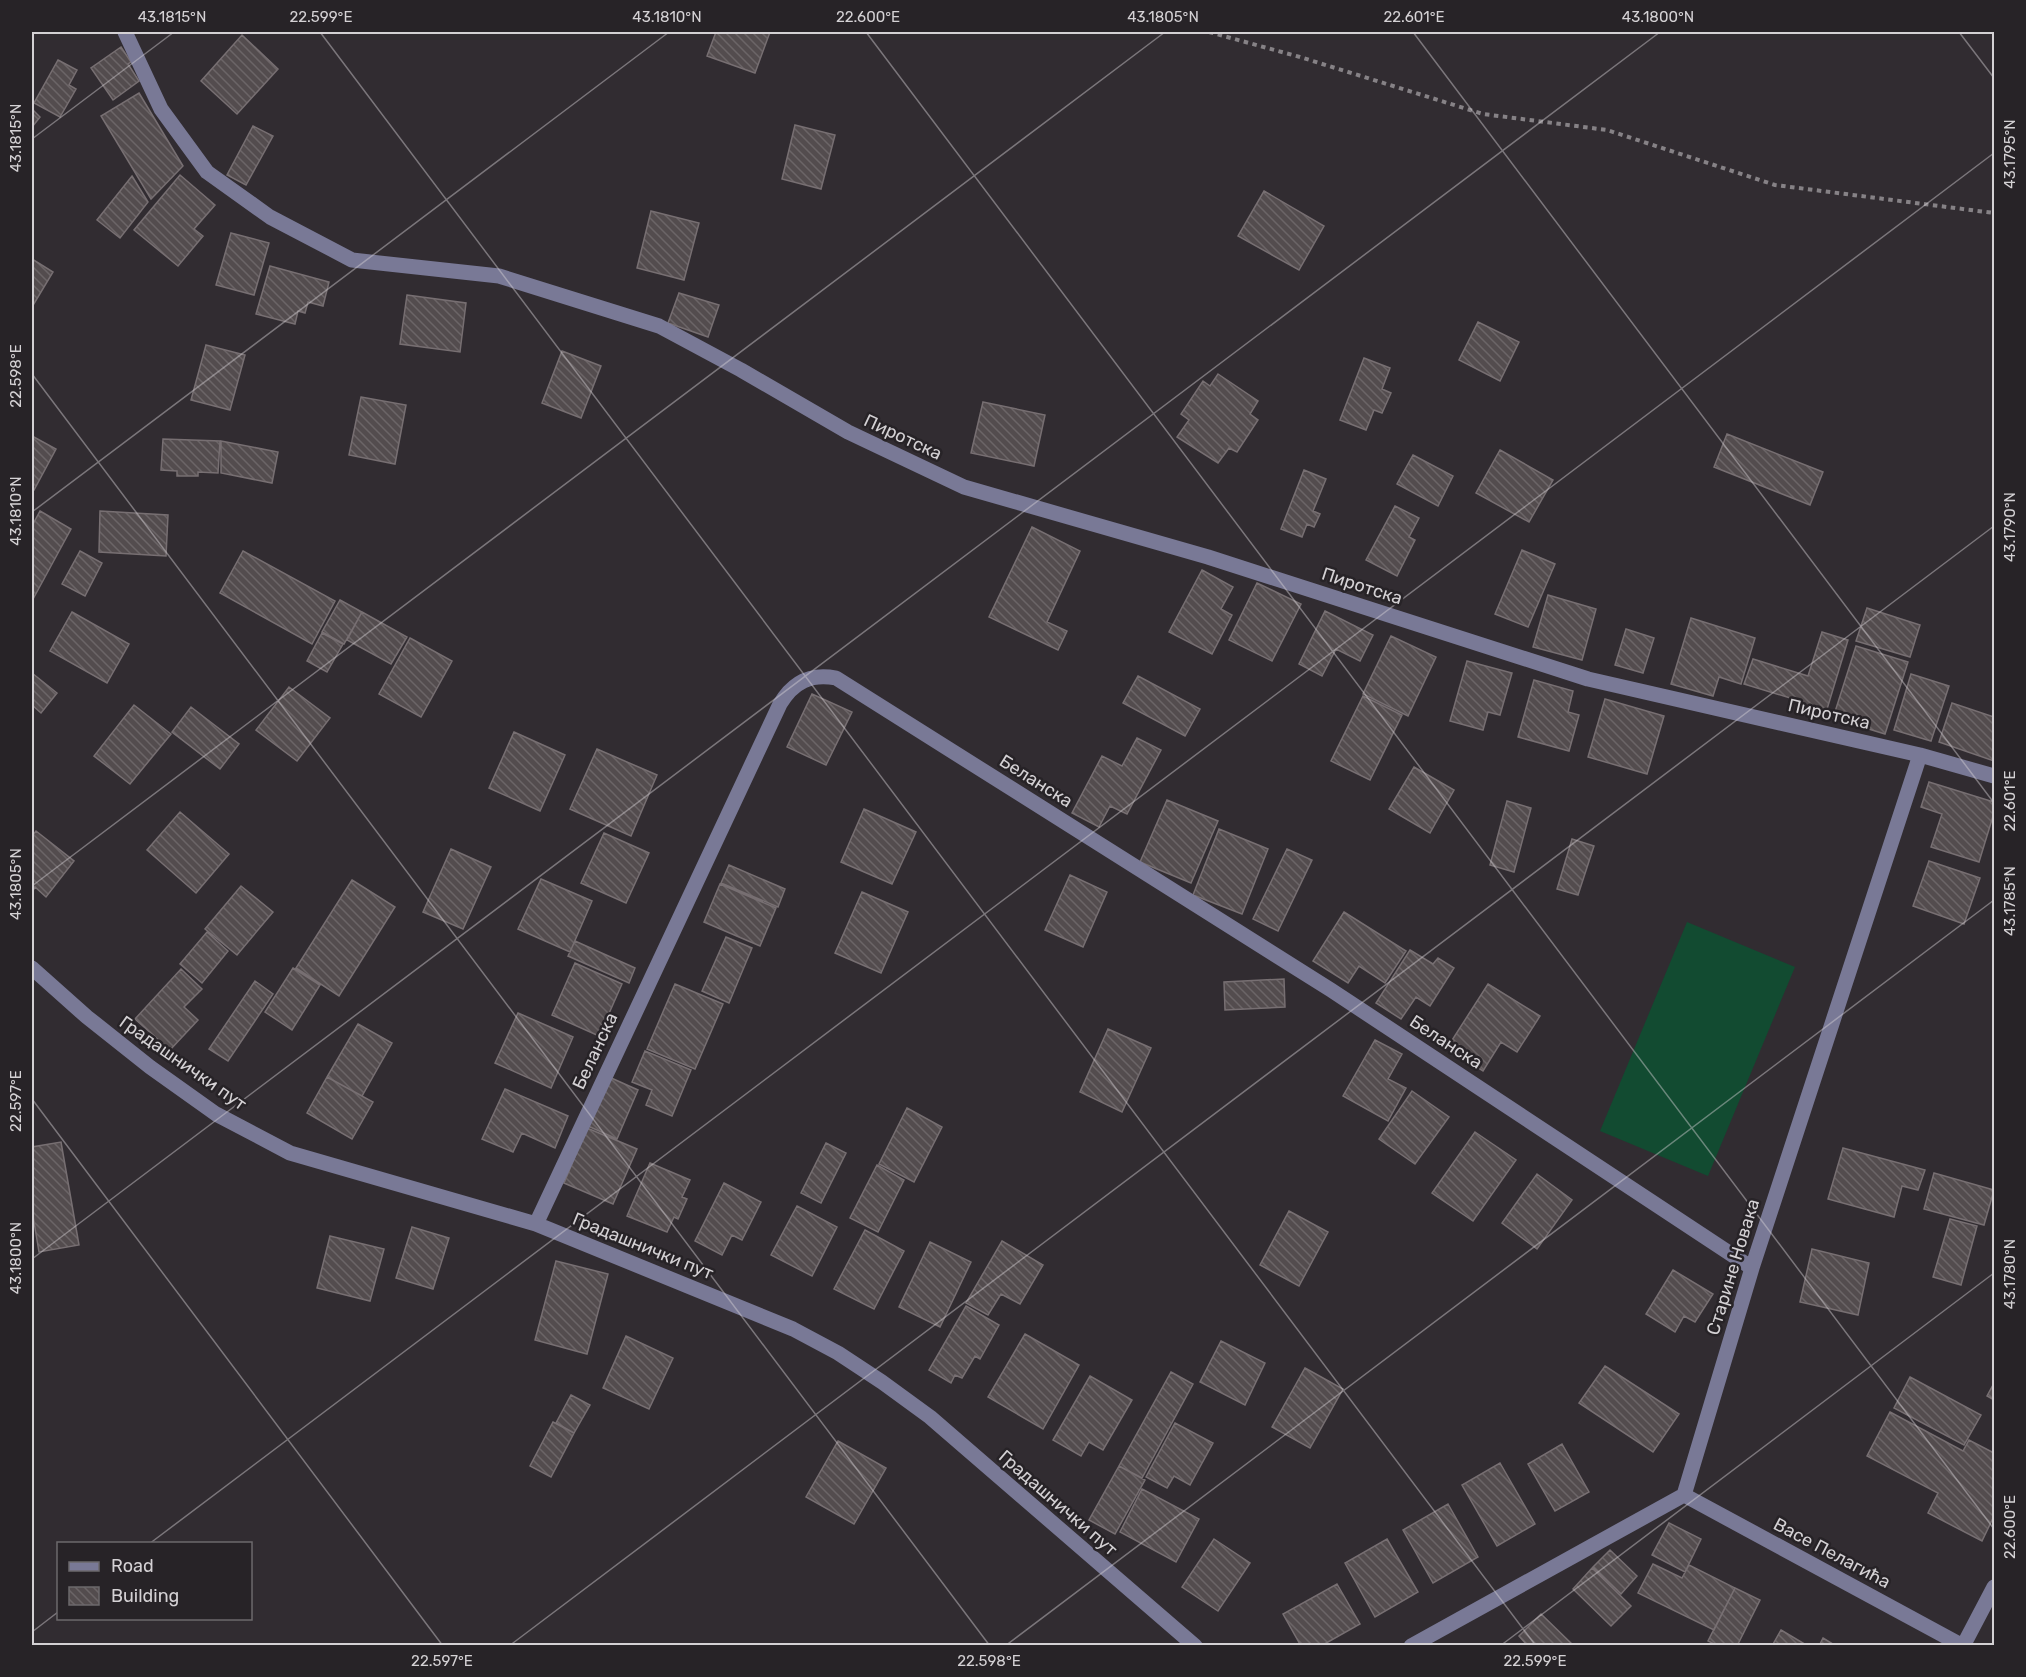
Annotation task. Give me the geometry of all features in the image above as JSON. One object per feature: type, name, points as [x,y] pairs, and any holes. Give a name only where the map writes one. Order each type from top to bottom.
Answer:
[{"type":"street","name":"Пиротска","points":[[125,32],[161,109],[207,172],[270,217],[352,260],[499,276],[659,326],[848,432],[964,487],[1208,557],[1588,678],[1920,755],[1995,776]]},
{"type":"street","name":"Беланска","points":[[536,1224],[780,704],[786,694],[802,681],[825,676],[836,678],[1321,984],[1752,1268]]},
{"type":"street","name":"Старине Новака","points":[[1684,1495],[1752,1268],[1920,755]]},
{"type":"street","name":"Градашнички пут","points":[[32,968],[87,1017],[150,1067],[216,1114],[291,1153],[536,1224],[793,1329],[838,1353],[930,1417],[1195,1646]]},
{"type":"street","points":[[1411,1646],[1684,1495]]},
{"type":"street","name":"Васе Пелагића","points":[[1684,1495],[1963,1646]]},
{"type":"street","points":[[1963,1646],[1995,1587]]},
{"type":"path","points":[[1209,32],[1300,57],[1483,114],[1607,130],[1775,185],[1995,213]]},
{"type":"green space","points":[[1687,922],[1795,967],[1708,1176],[1600,1131]]},
{"type":"building","points":[[716,32],[770,32],[755,73],[707,56]]},
{"type":"building","points":[[242,35],[278,69],[237,114],[201,81]]},
{"type":"building","points":[[121,47],[131,62],[128,64],[139,81],[113,100],[91,68]]},
{"type":"building","points":[[58,60],[77,70],[69,85],[76,89],[60,117],[34,103]]},
{"type":"building","points":[[139,93],[183,166],[151,199],[101,116]]},
{"type":"building","points":[[32,109],[40,117],[32,127]]},
{"type":"building","points":[[795,125],[835,135],[821,189],[782,179]]},
{"type":"building","points":[[253,126],[273,136],[246,185],[227,175]]},
{"type":"building","points":[[180,175],[215,205],[194,229],[203,236],[178,266],[134,230]]},
{"type":"building","points":[[132,176],[148,202],[120,238],[97,220]]},
{"type":"building","points":[[1264,191],[1324,226],[1299,270],[1238,236]]},
{"type":"building","points":[[651,211],[699,223],[684,280],[637,268]]},
{"type":"building","points":[[231,233],[269,243],[254,295],[216,285]]},
{"type":"building","points":[[32,259],[53,272],[32,307]]},
{"type":"building","points":[[270,266],[329,282],[323,306],[308,302],[305,313],[298,311],[295,324],[256,314]]},
{"type":"building","points":[[679,293],[719,305],[708,337],[668,323]]},
{"type":"building","points":[[407,295],[466,303],[460,352],[400,344]]},
{"type":"building","points":[[1478,322],[1519,342],[1500,381],[1459,360]]},
{"type":"building","points":[[206,345],[245,355],[230,410],[191,400]]},
{"type":"building","points":[[562,351],[601,366],[581,418],[542,403]]},
{"type":"building","points":[[1364,358],[1390,368],[1382,389],[1391,393],[1382,413],[1374,410],[1366,430],[1340,420]]},
{"type":"building","points":[[1218,374],[1258,401],[1250,414],[1258,420],[1237,452],[1229,448],[1218,463],[1177,437],[1189,420],[1181,414],[1203,381],[1210,386]]},
{"type":"building","points":[[361,397],[406,405],[395,464],[349,455]]},
{"type":"building","points":[[983,402],[1045,415],[1034,466],[971,453]]},
{"type":"building","points":[[1727,434],[1823,472],[1810,505],[1714,467]]},
{"type":"building","points":[[32,436],[56,449],[34,490],[32,489]]},
{"type":"building","points":[[163,439],[220,441],[218,473],[198,472],[198,476],[177,476],[177,471],[161,470]]},
{"type":"building","points":[[221,441],[278,452],[272,483],[221,473]]},
{"type":"building","points":[[1500,450],[1553,480],[1529,522],[1476,493]]},
{"type":"building","points":[[1413,455],[1453,476],[1438,506],[1397,484]]},
{"type":"building","points":[[1304,470],[1326,479],[1313,511],[1320,514],[1314,527],[1307,524],[1302,537],[1281,529]]},
{"type":"building","points":[[1395,506],[1419,518],[1409,537],[1415,540],[1397,576],[1366,560]]},
{"type":"building","points":[[40,511],[71,529],[32,601],[32,526]]},
{"type":"building","points":[[100,511],[168,515],[166,556],[99,552]]},
{"type":"building","points":[[1032,527],[1080,551],[1047,622],[1067,631],[1058,650],[989,617]]},
{"type":"building","points":[[1522,550],[1555,564],[1528,627],[1495,614]]},
{"type":"building","points":[[80,551],[102,563],[85,596],[62,584]]},
{"type":"building","points":[[243,551],[335,601],[312,644],[220,593]]},
{"type":"building","points":[[1202,570],[1233,587],[1221,609],[1232,615],[1212,654],[1169,632]]},
{"type":"building","points":[[1257,583],[1301,604],[1272,661],[1229,640]]},
{"type":"building","points":[[1548,595],[1596,609],[1582,660],[1533,647]]},
{"type":"building","points":[[340,600],[362,612],[344,644],[322,632]]},
{"type":"building","points":[[1867,608],[1920,625],[1910,657],[1856,641]]},
{"type":"building","points":[[1325,611],[1373,635],[1360,661],[1336,649],[1322,676],[1299,664]]},
{"type":"building","points":[[72,612],[129,644],[107,683],[50,651]]},
{"type":"building","points":[[362,612],[407,637],[391,664],[347,640]]},
{"type":"building","points":[[1691,618],[1755,638],[1741,684],[1719,677],[1713,696],[1671,684]]},
{"type":"building","points":[[1626,629],[1654,638],[1643,673],[1615,665]]},
{"type":"building","points":[[1822,632],[1848,640],[1824,719],[1797,710],[1800,701],[1744,684],[1753,659],[1808,676]]},
{"type":"building","points":[[322,633],[343,644],[327,672],[307,661]]},
{"type":"building","points":[[1391,636],[1436,657],[1408,716],[1363,694]]},
{"type":"building","points":[[410,638],[452,661],[421,717],[379,694]]},
{"type":"building","points":[[1856,646],[1908,662],[1885,734],[1833,718]]},
{"type":"building","points":[[1467,661],[1512,673],[1500,715],[1488,712],[1483,730],[1450,721]]},
{"type":"building","points":[[32,673],[57,693],[41,713],[32,705]]},
{"type":"building","points":[[1911,674],[1949,686],[1931,741],[1894,730]]},
{"type":"building","points":[[1138,676],[1200,709],[1185,736],[1123,703]]},
{"type":"building","points":[[1534,680],[1573,691],[1568,712],[1579,715],[1569,751],[1518,737]]},
{"type":"building","points":[[289,687],[330,718],[297,761],[256,730]]},
{"type":"building","points":[[812,694],[852,712],[826,765],[787,747]]},
{"type":"building","points":[[1363,696],[1402,715],[1370,780],[1331,761]]},
{"type":"building","points":[[1605,699],[1664,716],[1647,774],[1588,757]]},
{"type":"building","points":[[1952,703],[1994,717],[1994,761],[1939,742]]},
{"type":"building","points":[[134,705],[171,734],[130,784],[94,756]]},
{"type":"building","points":[[191,707],[239,744],[220,769],[172,732]]},
{"type":"building","points":[[514,732],[565,755],[540,811],[489,788]]},
{"type":"building","points":[[1137,738],[1161,750],[1127,814],[1110,806],[1099,827],[1072,813],[1102,756],[1122,766]]},
{"type":"building","points":[[597,749],[657,775],[631,836],[570,809]]},
{"type":"building","points":[[1414,767],[1454,790],[1430,833],[1389,809]]},
{"type":"building","points":[[1929,782],[1994,802],[1994,813],[1979,862],[1931,847],[1942,814],[1921,807]]},
{"type":"building","points":[[1167,800],[1218,821],[1191,883],[1140,862]]},
{"type":"building","points":[[1507,801],[1531,808],[1514,872],[1490,865]]},
{"type":"building","points":[[864,809],[916,832],[892,884],[841,862]]},
{"type":"building","points":[[180,812],[229,854],[196,893],[147,850]]},
{"type":"building","points":[[1219,829],[1268,849],[1242,914],[1193,895]]},
{"type":"building","points":[[36,831],[74,861],[46,897],[35,887],[32,892],[32,836]]},
{"type":"building","points":[[604,833],[649,853],[626,903],[581,883]]},
{"type":"building","points":[[1572,839],[1594,846],[1578,895],[1557,889]]},
{"type":"building","points":[[451,849],[491,867],[463,929],[423,912]]},
{"type":"building","points":[[1287,849],[1312,860],[1278,931],[1253,919]]},
{"type":"building","points":[[1929,861],[1980,878],[1964,924],[1913,906]]},
{"type":"building","points":[[729,865],[785,889],[778,907],[721,883]]},
{"type":"building","points":[[1070,875],[1107,892],[1083,947],[1045,930]]},
{"type":"building","points":[[541,879],[592,901],[570,952],[518,929]]},
{"type":"building","points":[[352,880],[395,907],[339,996],[296,968]]},
{"type":"building","points":[[720,884],[776,908],[760,946],[704,922]]},
{"type":"building","points":[[241,886],[273,912],[237,955],[205,929]]},
{"type":"building","points":[[862,892],[908,912],[881,973],[835,953]]},
{"type":"building","points":[[1344,912],[1406,951],[1385,983],[1359,966],[1348,983],[1313,961]]},
{"type":"building","points":[[207,932],[228,951],[202,983],[180,964]]},
{"type":"building","points":[[726,937],[752,948],[729,1003],[702,991]]},
{"type":"building","points":[[575,941],[635,968],[629,983],[568,956]]},
{"type":"building","points":[[1410,950],[1433,964],[1438,958],[1454,968],[1430,1006],[1416,997],[1401,1019],[1376,1003]]},
{"type":"building","points":[[575,963],[622,984],[599,1036],[552,1015]]},
{"type":"building","points":[[293,968],[320,985],[292,1030],[265,1012]]},
{"type":"building","points":[[181,969],[202,989],[184,1007],[198,1020],[170,1050],[135,1019]]},
{"type":"building","points":[[1284,979],[1285,1007],[1225,1010],[1224,982]]},
{"type":"building","points":[[255,981],[273,994],[228,1061],[209,1049]]},
{"type":"building","points":[[675,984],[723,1004],[695,1069],[647,1049]]},
{"type":"building","points":[[1488,984],[1540,1016],[1517,1052],[1501,1042],[1483,1071],[1447,1048]]},
{"type":"building","points":[[518,1013],[573,1037],[551,1088],[495,1063]]},
{"type":"building","points":[[358,1024],[392,1043],[362,1096],[327,1077]]},
{"type":"building","points":[[1108,1029],[1151,1048],[1122,1112],[1080,1092]]},
{"type":"building","points":[[1375,1040],[1402,1054],[1388,1079],[1406,1088],[1388,1121],[1343,1096]]},
{"type":"building","points":[[645,1051],[691,1070],[672,1116],[646,1105],[652,1090],[632,1082]]},
{"type":"building","points":[[327,1077],[373,1102],[352,1139],[307,1113]]},
{"type":"building","points":[[609,1077],[638,1090],[617,1139],[588,1126]]},
{"type":"building","points":[[505,1089],[568,1116],[555,1148],[522,1133],[513,1152],[482,1139]]},
{"type":"building","points":[[1412,1091],[1449,1117],[1415,1164],[1379,1139]]},
{"type":"building","points":[[907,1108],[942,1127],[914,1182],[879,1164]]},
{"type":"building","points":[[587,1128],[637,1149],[613,1204],[564,1183]]},
{"type":"building","points":[[1475,1132],[1516,1160],[1473,1221],[1432,1193]]},
{"type":"building","points":[[61,1142],[79,1245],[39,1252],[32,1210],[32,1147]]},
{"type":"building","points":[[826,1143],[846,1153],[821,1203],[801,1193]]},
{"type":"building","points":[[1843,1148],[1925,1170],[1918,1190],[1902,1186],[1894,1217],[1828,1199]]},
{"type":"building","points":[[650,1163],[690,1180],[682,1197],[687,1199],[678,1219],[674,1217],[667,1232],[627,1216]]},
{"type":"building","points":[[877,1165],[904,1180],[878,1232],[850,1218]]},
{"type":"building","points":[[1934,1173],[1994,1190],[1984,1225],[1924,1209]]},
{"type":"building","points":[[1537,1174],[1572,1200],[1537,1249],[1502,1223]]},
{"type":"building","points":[[724,1183],[761,1202],[742,1240],[732,1235],[722,1255],[695,1241]]},
{"type":"building","points":[[797,1206],[837,1227],[812,1276],[771,1255]]},
{"type":"building","points":[[1289,1211],[1328,1232],[1299,1286],[1260,1265]]},
{"type":"building","points":[[1950,1219],[1977,1226],[1961,1285],[1933,1277]]},
{"type":"building","points":[[412,1227],[449,1238],[433,1289],[396,1278]]},
{"type":"building","points":[[865,1230],[904,1251],[874,1309],[834,1289]]},
{"type":"building","points":[[330,1236],[384,1249],[370,1301],[317,1288]]},
{"type":"building","points":[[1002,1241],[1043,1265],[1020,1304],[1001,1294],[988,1315],[966,1303]]},
{"type":"building","points":[[930,1242],[971,1262],[940,1327],[899,1307]]},
{"type":"building","points":[[1812,1249],[1869,1263],[1858,1315],[1800,1302]]},
{"type":"building","points":[[556,1261],[608,1274],[587,1354],[535,1340]]},
{"type":"building","points":[[1673,1270],[1713,1294],[1695,1322],[1684,1316],[1675,1332],[1646,1314]]},
{"type":"building","points":[[966,1306],[999,1325],[980,1359],[975,1356],[962,1378],[955,1375],[951,1383],[929,1370]]},
{"type":"building","points":[[1025,1334],[1079,1365],[1043,1429],[988,1397]]},
{"type":"building","points":[[626,1336],[673,1358],[649,1409],[603,1388]]},
{"type":"building","points":[[1221,1341],[1265,1363],[1245,1405],[1200,1382]]},
{"type":"building","points":[[1605,1366],[1679,1414],[1653,1452],[1579,1403]]},
{"type":"building","points":[[1305,1368],[1343,1389],[1310,1448],[1272,1427]]},
{"type":"building","points":[[1171,1372],[1193,1384],[1142,1478],[1119,1466]]},
{"type":"building","points":[[1090,1376],[1132,1400],[1103,1450],[1089,1442],[1081,1456],[1053,1440]]},
{"type":"building","points":[[1910,1377],[1981,1415],[1964,1445],[1894,1408]]},
{"type":"building","points":[[1994,1383],[1994,1400],[1987,1396]]},
{"type":"building","points":[[571,1395],[590,1405],[574,1433],[556,1423]]},
{"type":"building","points":[[1890,1412],[1963,1451],[1969,1440],[1994,1453],[1994,1516],[1982,1541],[1928,1513],[1938,1493],[1867,1456]]},
{"type":"building","points":[[553,1422],[574,1433],[551,1477],[530,1466]]},
{"type":"building","points":[[1175,1423],[1213,1443],[1190,1485],[1174,1476],[1167,1488],[1146,1477]]},
{"type":"building","points":[[838,1441],[886,1468],[854,1524],[806,1497]]},
{"type":"building","points":[[1562,1444],[1589,1492],[1555,1511],[1528,1464]]},
{"type":"building","points":[[1500,1463],[1535,1524],[1497,1546],[1462,1485]]},
{"type":"building","points":[[1119,1466],[1145,1480],[1115,1534],[1089,1520]]},
{"type":"building","points":[[1142,1489],[1199,1519],[1176,1562],[1120,1532]]},
{"type":"building","points":[[1448,1504],[1478,1557],[1433,1583],[1403,1530]]},
{"type":"building","points":[[1669,1523],[1701,1539],[1685,1572],[1652,1555]]},
{"type":"building","points":[[1214,1539],[1250,1563],[1218,1611],[1182,1587]]},
{"type":"building","points":[[1387,1539],[1418,1592],[1375,1617],[1345,1563]]},
{"type":"building","points":[[1610,1550],[1637,1576],[1621,1594],[1593,1567]]},
{"type":"building","points":[[1653,1564],[1682,1578],[1689,1565],[1735,1588],[1714,1630],[1638,1593]]},
{"type":"building","points":[[1592,1568],[1631,1606],[1611,1626],[1573,1589]]},
{"type":"building","points":[[1337,1584],[1360,1624],[1321,1646],[1301,1646],[1283,1614]]},
{"type":"building","points":[[1735,1588],[1760,1600],[1737,1646],[1718,1646],[1708,1641]]},
{"type":"building","points":[[1541,1614],[1574,1646],[1528,1646],[1519,1636]]},
{"type":"building","points":[[1781,1630],[1808,1646],[1772,1646]]},
{"type":"building","points":[[1823,1638],[1836,1646],[1819,1646]]}]
